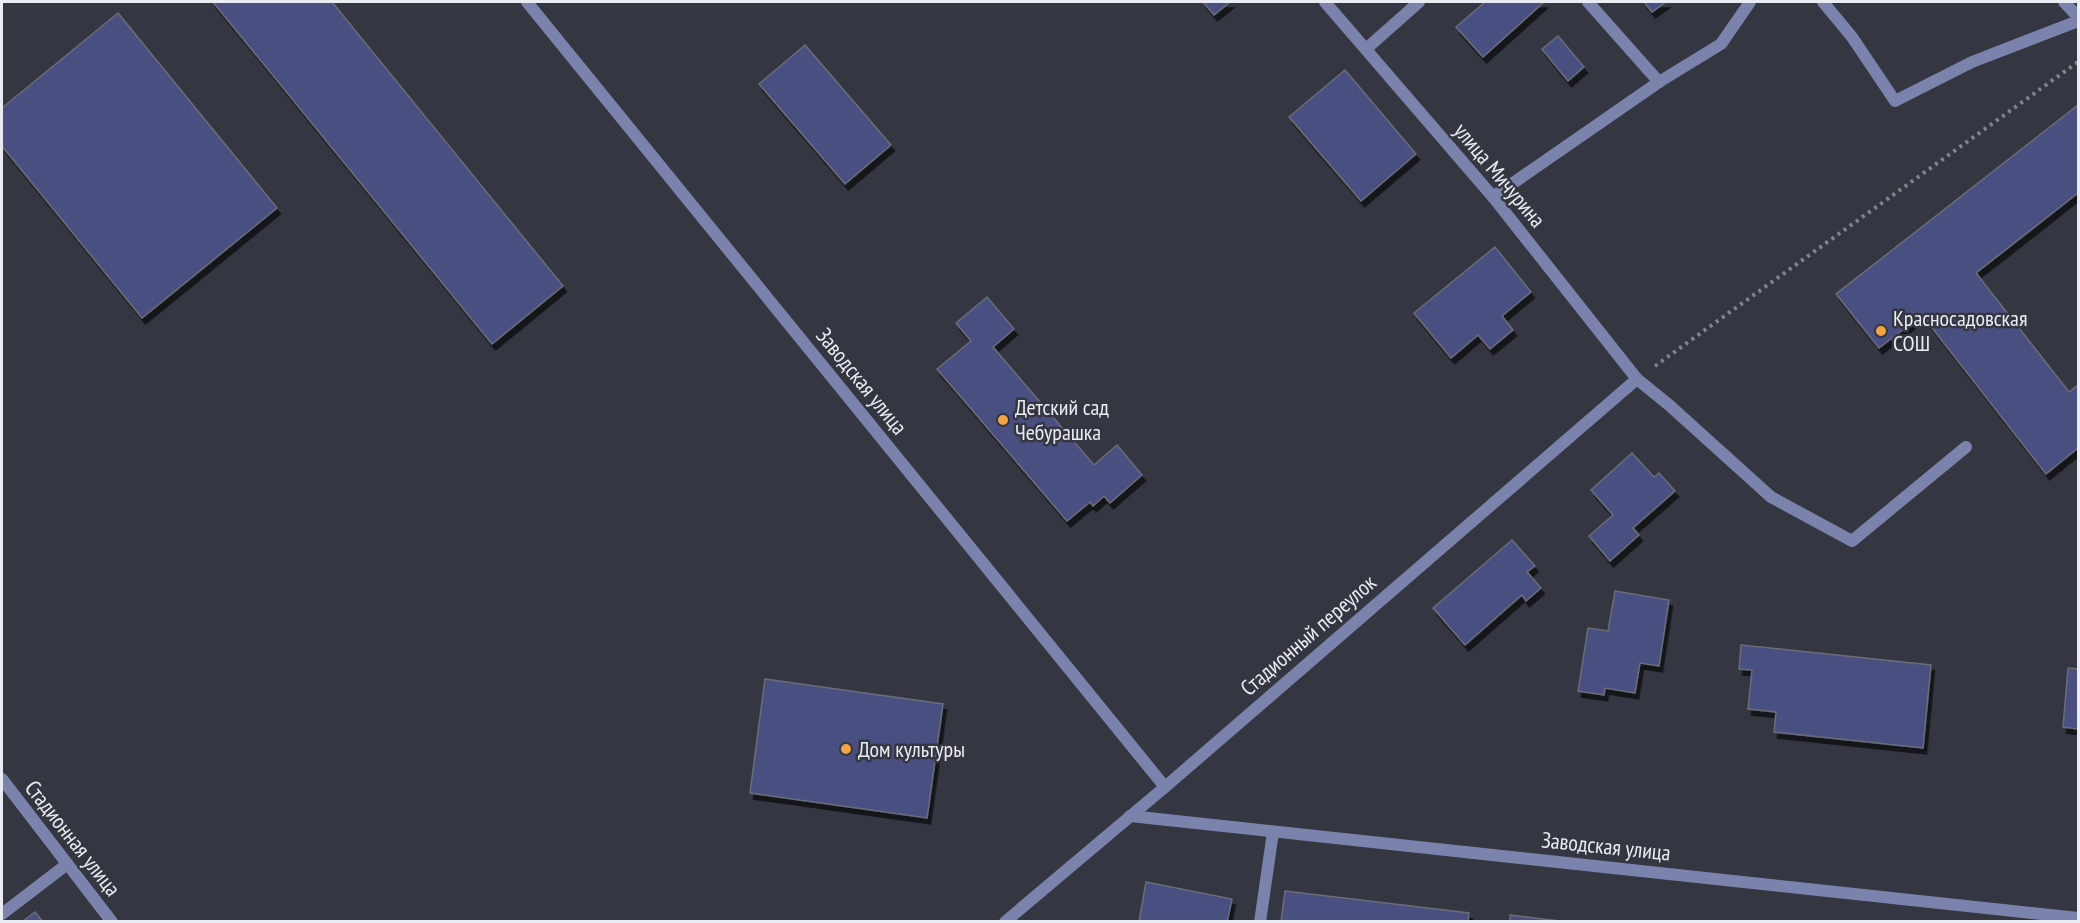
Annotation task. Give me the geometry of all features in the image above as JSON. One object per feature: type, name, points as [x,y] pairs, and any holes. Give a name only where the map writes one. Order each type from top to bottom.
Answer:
[{"type":"street","name":"Заводская улица","points":[[527,2],[1165,787]]},
{"type":"street","name":"улица Мичурина","points":[[1325,2],[1493,197],[1637,379],[1771,497],[1852,541],[1966,447]]},
{"type":"street","points":[[1366,49],[1419,2]]},
{"type":"street","points":[[1588,2],[1659,82]]},
{"type":"street","points":[[1493,197],[1659,82],[1720,44],[1750,2]]},
{"type":"street","points":[[1823,2],[1852,37],[1895,101],[1972,62],[2079,19],[2064,2]]},
{"type":"street","name":"Стадионный переулок","points":[[1005,921],[1165,787],[1637,379]]},
{"type":"street","name":"Стадионная улица","points":[[2,779],[66,865],[112,921]]},
{"type":"street","name":"Заводская улица","points":[[1130,816],[2079,918]]},
{"type":"street","points":[[1260,921],[1273,832]]},
{"type":"street","points":[[2,914],[66,865]]},
{"type":"path","points":[[1637,379],[2079,62]]},
{"type":"building","points":[[213,2],[332,2],[563,286],[492,344]]},
{"type":"building","points":[[1203,2],[1230,2],[1214,15]]},
{"type":"building","points":[[1485,2],[1544,2],[1483,57],[1456,27]]},
{"type":"building","points":[[1644,2],[1666,2],[1652,12]]},
{"type":"building","points":[[118,13],[277,208],[142,318],[2,146],[2,108]]},
{"type":"building","points":[[1558,36],[1584,67],[1568,81],[1542,49]]},
{"type":"building","points":[[805,45],[891,145],[845,184],[759,84]]},
{"type":"building","points":[[1345,70],[1416,154],[1361,201],[1289,117]]},
{"type":"building","points":[[2078,105],[2078,193],[1976,273],[2069,392],[2078,385],[2078,448],[2046,474],[1922,315],[1879,348],[1836,294]]},
{"type":"building","points":[[1495,247],[1531,292],[1502,316],[1513,330],[1490,349],[1478,335],[1451,358],[1414,313]]},
{"type":"building","points":[[987,297],[1014,329],[993,347],[1094,465],[1117,445],[1142,475],[1110,503],[1104,496],[1093,506],[1090,502],[1067,521],[937,369],[971,341],[956,323]]},
{"type":"building","points":[[1632,453],[1654,477],[1659,473],[1675,491],[1633,528],[1639,535],[1610,561],[1589,536],[1613,515],[1591,490]]},
{"type":"building","points":[[1512,540],[1535,566],[1527,572],[1541,588],[1526,601],[1522,595],[1465,645],[1433,608]]},
{"type":"building","points":[[1615,591],[1669,600],[1659,666],[1640,663],[1635,693],[1605,688],[1604,695],[1578,691],[1588,628],[1608,631]]},
{"type":"building","points":[[1741,645],[1931,665],[1923,748],[1774,732],[1776,712],[1748,709],[1752,670],[1739,669]]},
{"type":"building","points":[[2068,668],[2078,669],[2078,729],[2063,727]]},
{"type":"building","name":"Дом культуры","points":[[765,679],[943,704],[927,818],[750,793]]},
{"type":"building","points":[[1146,882],[1232,899],[1227,922],[1139,922]]},
{"type":"building","points":[[1285,891],[1469,913],[1468,922],[1281,922]]},
{"type":"building","points":[[35,912],[43,922],[22,922]]},
{"type":"building","points":[[1510,915],[1568,922],[1510,922]]},
{"type":"place","name":"Красносадовская СОШ","points":[[1881,331]]},
{"type":"place","name":"Детский сад Чебурашка","points":[[1003,420]]},
{"type":"place","name":"Дом культуры","points":[[846,749]]}]
